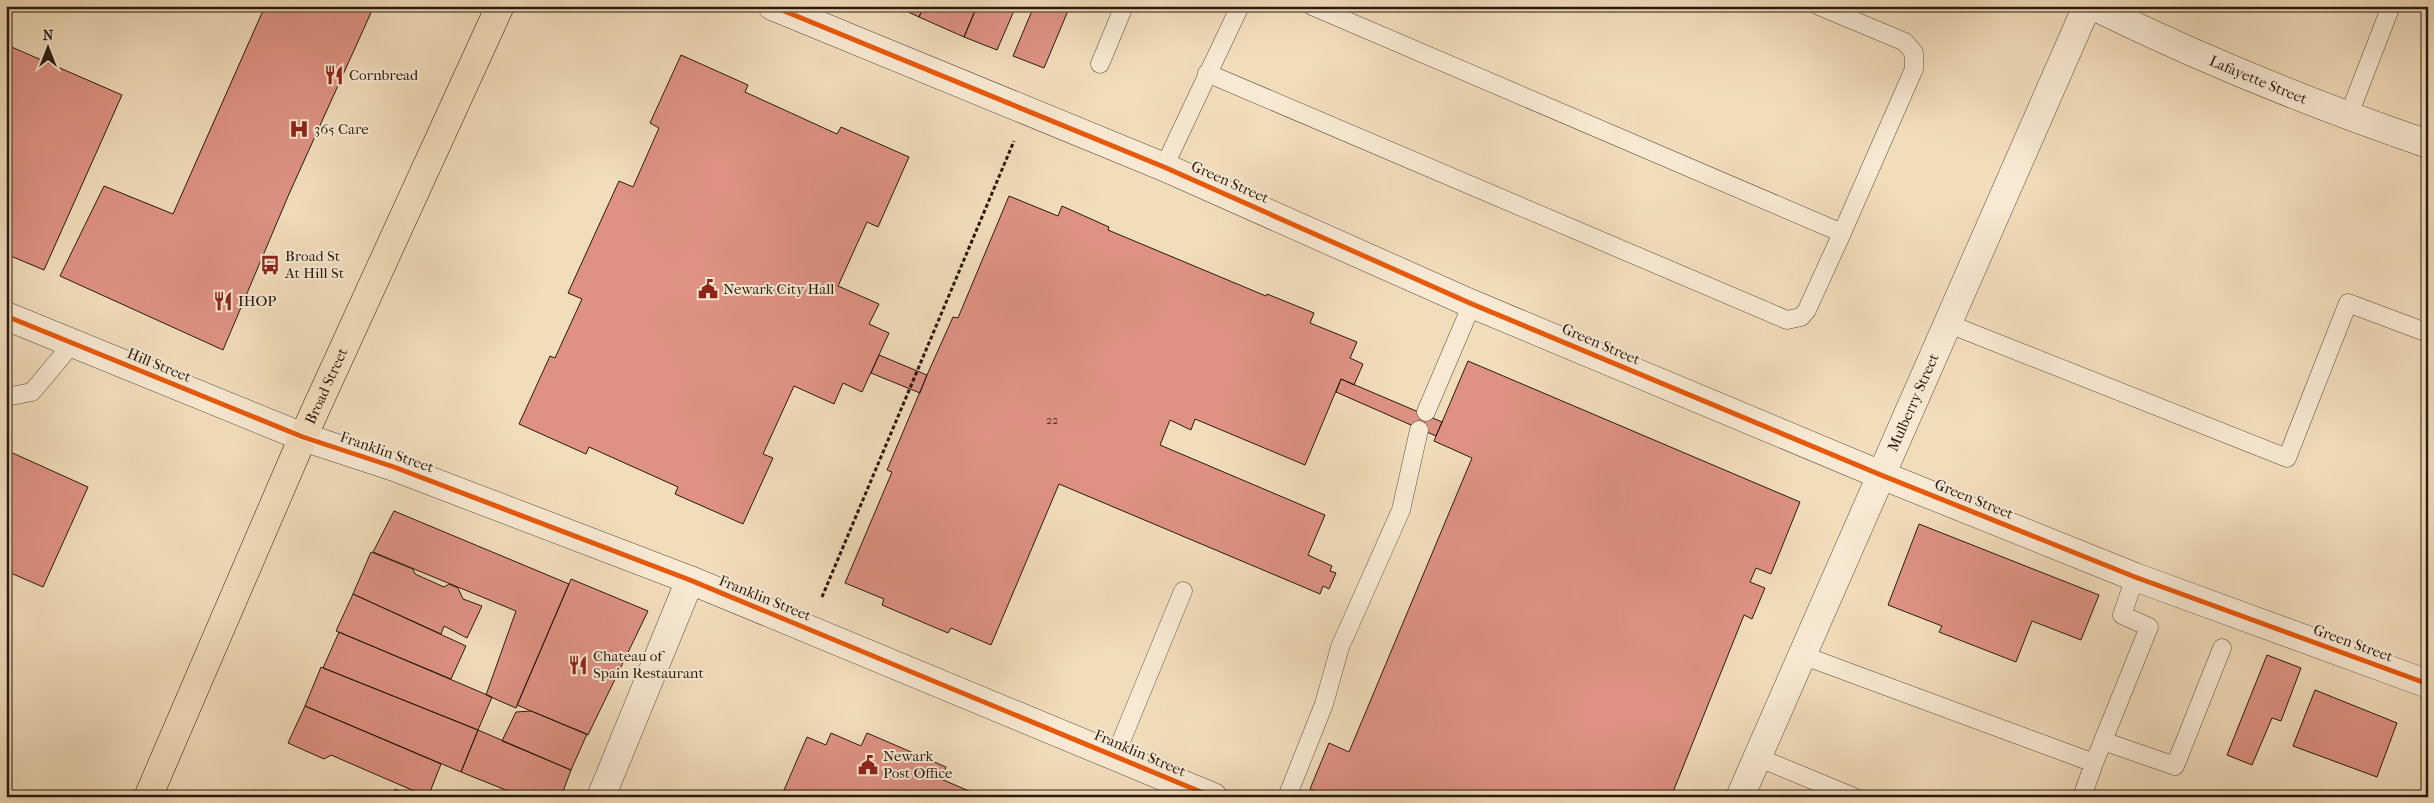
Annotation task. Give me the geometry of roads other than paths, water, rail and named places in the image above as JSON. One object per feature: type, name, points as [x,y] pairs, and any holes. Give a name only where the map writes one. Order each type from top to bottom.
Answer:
[{"type":"main road","name":"Broad Street","points":[[148,797],[303,437],[500,6]]},
{"type":"street","name":"Green Street","points":[[772,6],[1164,167],[1472,304],[1880,475],[2135,577],[2428,684]]},
{"type":"street","name":"Mulberry Street","points":[[1740,797],[2087,6]]},
{"type":"street","name":"Lafayette Street","points":[[2093,6],[2152,35],[2348,116],[2428,144]]},
{"type":"street","name":"Hill Street","points":[[6,316],[303,437]]},
{"type":"street","name":"Franklin Street","points":[[303,437],[394,467],[690,580],[1213,797]]},
{"type":"street","points":[[601,797],[690,580]]},
{"type":"lane","points":[[1100,64],[1124,6]]},
{"type":"lane","points":[[1164,167],[1240,6]]},
{"type":"lane","points":[[1312,6],[1842,233]]},
{"type":"lane","points":[[1207,73],[1787,320],[1802,317],[1807,310],[1914,69],[1915,58],[1912,49],[1905,42],[1819,6]]},
{"type":"lane","points":[[2348,116],[2391,6]]},
{"type":"lane","points":[[1949,324],[2287,458],[2348,302],[2428,332]]},
{"type":"lane","points":[[1426,412],[1472,304]]},
{"type":"lane","points":[[6,397],[32,392],[73,343]]},
{"type":"lane","points":[[1287,797],[1324,704],[1340,647],[1401,510],[1419,430]]},
{"type":"lane","points":[[2082,797],[2149,627],[2122,615],[2135,577]]},
{"type":"lane","points":[[1115,756],[1183,591]]},
{"type":"lane","points":[[2103,741],[2175,766],[2222,648]]},
{"type":"lane","points":[[1802,655],[2094,763]]},
{"type":"lane","points":[[1757,757],[1854,797]]},
{"type":"place","name":"Cornbread","points":[[334,75]]},
{"type":"place","name":"365 Care","points":[[299,129]]},
{"type":"place","name":"Broad St At Hill St","points":[[270,265]]},
{"type":"place","name":"Newark City Hall","points":[[708,289]]},
{"type":"place","name":"IHOP","points":[[223,301]]},
{"type":"place","name":"Chateau of Spain Restaurant","points":[[578,665]]},
{"type":"place","name":"Newark Post Office","points":[[868,765]]}]
